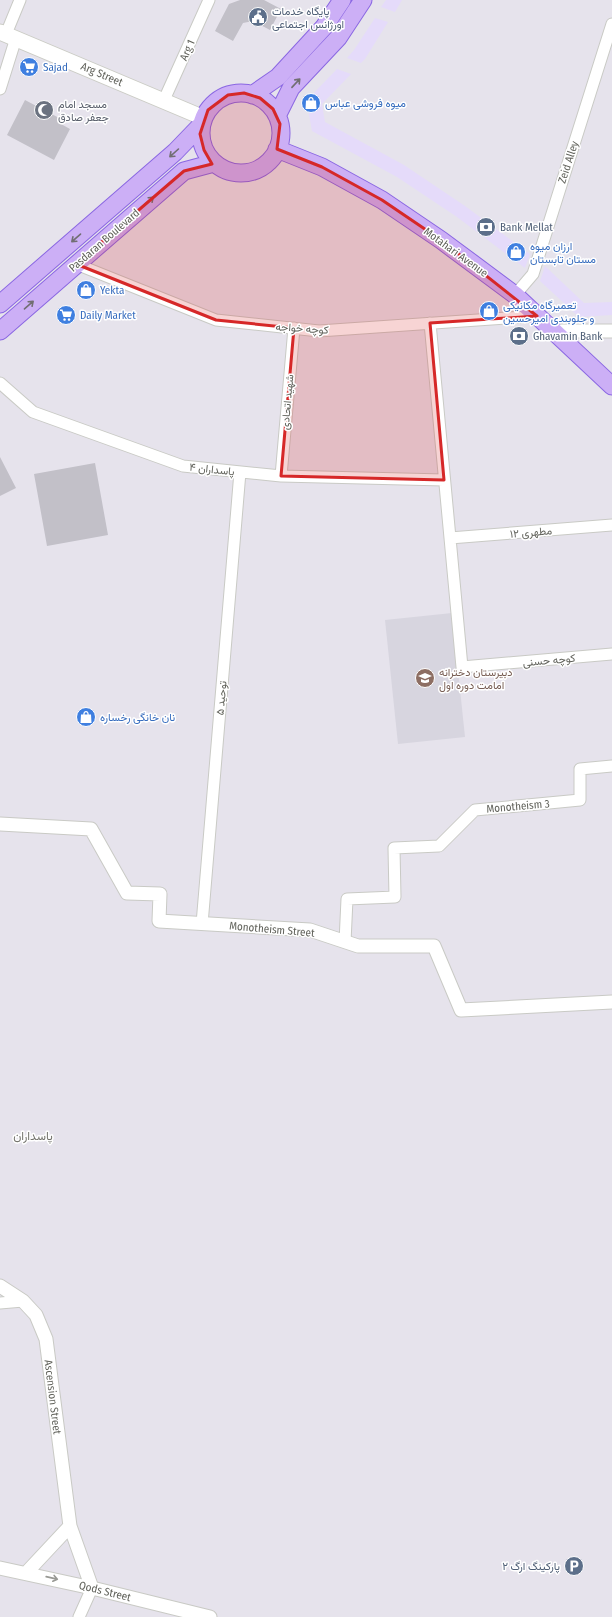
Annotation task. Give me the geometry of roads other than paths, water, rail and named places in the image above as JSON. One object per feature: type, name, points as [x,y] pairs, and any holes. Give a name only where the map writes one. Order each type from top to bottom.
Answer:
[{"type":"main road","points":[[252,95],[278,77],[324,27],[342,0]]},
{"type":"main road","points":[[277,116],[291,88],[338,38],[363,0]]},
{"type":"main road","name":"Arg Street","points":[[7,35],[164,100],[203,122]]},
{"type":"main road","points":[[240,93],[252,95],[267,103],[277,116],[281,132],[277,149],[268,162],[261,168],[249,172],[229,172],[214,164],[208,158],[200,134],[203,122],[213,104],[228,95],[240,93]]},
{"type":"main road","name":"Pasdaran Boulevard","points":[[0,304],[175,152],[203,122]]},
{"type":"main road","name":"Motahari Avenue","points":[[277,149],[322,167],[382,200],[441,240],[515,296],[612,386]]},
{"type":"main road","name":"Pasdaran Boulevard","points":[[0,331],[184,170],[214,164]]},
{"type":"street","points":[[0,88],[7,35],[20,0]]},
{"type":"street","name":"Arg 1","points":[[164,100],[209,0]]},
{"type":"street","name":"Zeid Alley","points":[[515,296],[533,274],[612,24]]},
{"type":"street","name":"کوچه خواجه","points":[[76,264],[216,320],[318,331],[538,316]]},
{"type":"street","points":[[430,323],[450,538]]},
{"type":"street","name":"شهید اتحادی","points":[[281,476],[294,328]]},
{"type":"street","points":[[553,331],[612,331]]},
{"type":"street","name":"پاسداران ۴","points":[[0,383],[33,412],[183,466],[281,476],[444,480]]},
{"type":"street","name":"توحید ۵","points":[[202,924],[240,472]]},
{"type":"street","name":"مطهری ۱۲","points":[[450,538],[612,525]]},
{"type":"street","name":"کوچه حسنی","points":[[450,538],[462,667],[612,654]]},
{"type":"street","name":"Monotheism 3","points":[[345,942],[347,899],[395,898],[394,848],[439,846],[475,810],[580,800],[580,769],[612,766]]},
{"type":"street","name":"Monotheism Street","points":[[0,824],[91,829],[127,893],[160,894],[159,921],[310,930],[358,946],[434,946],[461,1010],[612,1002]]},
{"type":"street","name":"Ascension Street","points":[[0,1286],[23,1301],[36,1315],[46,1339],[70,1526],[92,1588]]},
{"type":"street","points":[[0,1303],[23,1301]]},
{"type":"street","points":[[27,1572],[70,1526]]},
{"type":"street","name":"Qods Street","points":[[0,1568],[27,1572],[92,1588],[168,1612],[210,1617]]},
{"type":"street","points":[[79,1617],[92,1588]]},
{"type":"place","name":"پایگاه خدمات اورژانس اجتماعی","points":[[258,17]]},
{"type":"place","name":"Sajad","points":[[29,67]]},
{"type":"place","name":"میوه فروشی عباس","points":[[311,103]]},
{"type":"place","name":"مسجد امام جعفر صادق","points":[[44,110]]},
{"type":"place","name":"Bank Mellat","points":[[486,227]]},
{"type":"place","name":"ارزان میوه مستان تابستان","points":[[516,252]]},
{"type":"place","name":"Yekta","points":[[86,290]]},
{"type":"place","name":"تعمیرگاه مکانیکی و جلوبندی امیرحسین","points":[[489,311]]},
{"type":"place","name":"Daily Market","points":[[66,315]]},
{"type":"place","name":"Ghavamin Bank","points":[[519,336]]},
{"type":"place","name":"دبیرستان دخترانه امامت دوره اول","points":[[425,678]]},
{"type":"place","name":"نان خانگی رخساره","points":[[86,717]]},
{"type":"place","name":"پارکینگ ارگ ۲","points":[[574,1566]]},
{"type":"district","name":"پاسداران","points":[[33,1136]]}]
